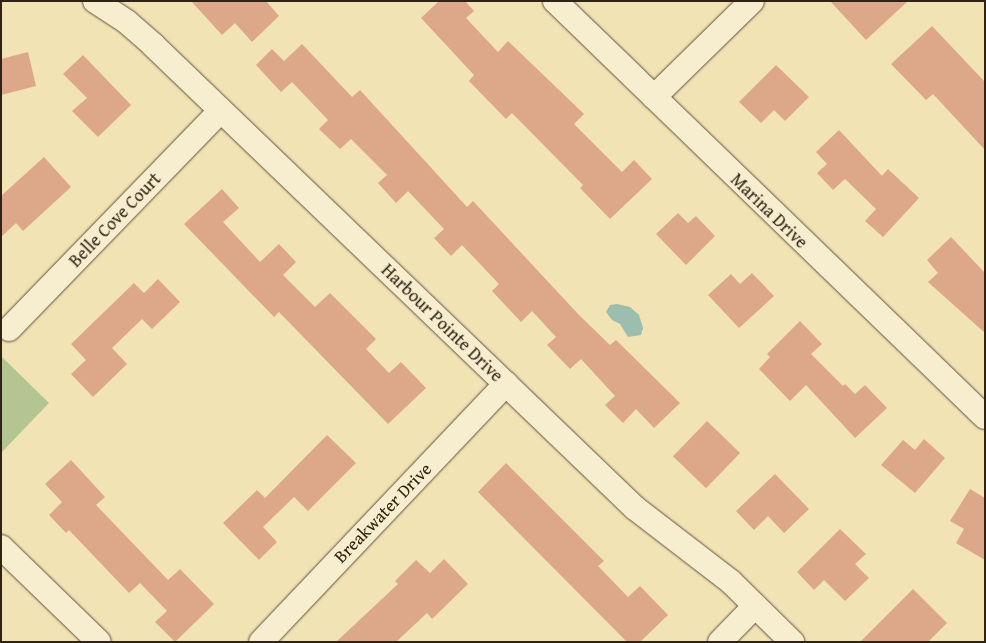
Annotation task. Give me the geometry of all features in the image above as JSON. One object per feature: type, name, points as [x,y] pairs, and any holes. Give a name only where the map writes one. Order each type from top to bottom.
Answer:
[{"type":"street","name":"Harbour Pointe Drive","points":[[95,1],[127,22],[635,508],[731,582],[792,642]]},
{"type":"street","name":"Marina Drive","points":[[554,1],[985,417]]},
{"type":"street","points":[[654,98],[752,1]]},
{"type":"street","name":"Belle Cove Court","points":[[9,329],[220,111]]},
{"type":"street","name":"Breakwater Drive","points":[[260,642],[506,384]]},
{"type":"street","points":[[1,548],[99,642]]},
{"type":"street","points":[[720,642],[754,606]]},
{"type":"green space","points":[[1,356],[49,403],[1,453]]},
{"type":"shaded area","points":[[617,304],[630,307],[639,315],[643,328],[641,335],[628,337],[620,324],[612,320],[606,312],[610,305]]},
{"type":"building","points":[[191,1],[266,1],[279,16],[252,42],[235,23],[222,35]]},
{"type":"building","points":[[439,1],[465,1],[474,11],[466,18],[498,52],[508,41],[584,114],[574,124],[622,172],[634,160],[652,179],[610,219],[580,188],[583,185],[512,113],[506,119],[469,81],[474,75],[421,18]]},
{"type":"building","points":[[830,1],[908,1],[866,40]]},
{"type":"building","points":[[932,26],[985,82],[985,150],[933,94],[926,100],[891,64]]},
{"type":"building","points":[[302,44],[352,97],[360,90],[467,207],[473,201],[579,315],[610,345],[616,340],[680,403],[654,428],[636,409],[623,423],[605,405],[615,396],[581,359],[570,369],[547,345],[556,337],[532,311],[521,322],[492,291],[499,284],[462,245],[451,256],[434,238],[444,229],[408,191],[396,203],[378,183],[387,175],[351,139],[340,149],[319,129],[328,120],[292,82],[281,92],[256,65],[272,49],[284,61]]},
{"type":"building","points":[[28,52],[36,86],[1,95],[1,59]]},
{"type":"building","points":[[83,55],[131,105],[98,137],[72,111],[87,98],[63,74]]},
{"type":"building","points":[[776,65],[809,97],[785,121],[774,110],[761,123],[739,102]]},
{"type":"building","points":[[839,130],[882,176],[888,169],[919,198],[883,237],[865,221],[876,209],[845,179],[833,190],[817,173],[827,164],[816,152]]},
{"type":"building","points":[[44,157],[71,187],[23,231],[16,223],[1,237],[1,196]]},
{"type":"building","points":[[222,189],[239,208],[223,222],[260,262],[279,244],[296,262],[283,275],[315,307],[330,293],[376,339],[366,349],[389,373],[401,362],[426,388],[388,424],[279,312],[274,317],[184,224]]},
{"type":"building","points":[[678,213],[688,223],[696,216],[715,236],[686,265],[656,234]]},
{"type":"building","points":[[951,237],[985,273],[985,333],[928,282],[938,273],[927,260]]},
{"type":"building","points":[[752,273],[774,296],[739,328],[708,295],[731,274],[740,284]]},
{"type":"building","points":[[158,279],[180,302],[152,329],[142,319],[112,348],[127,364],[93,397],[71,374],[86,360],[71,344],[134,283],[144,293]]},
{"type":"building","points":[[800,321],[822,344],[811,354],[843,386],[845,384],[855,394],[865,385],[887,408],[855,438],[806,385],[790,401],[759,369],[770,357],[767,354]]},
{"type":"building","points":[[707,421],[740,453],[706,488],[673,456]]},
{"type":"building","points":[[327,435],[356,463],[308,511],[294,497],[263,527],[277,542],[259,560],[223,523],[257,490],[265,498]]},
{"type":"building","points":[[924,439],[945,458],[915,493],[881,465],[903,440],[915,450]]},
{"type":"building","points":[[71,460],[105,497],[96,505],[168,580],[180,569],[214,604],[175,642],[155,622],[167,611],[140,583],[129,593],[69,530],[66,533],[49,515],[62,502],[45,484]]},
{"type":"building","points":[[506,463],[604,561],[598,566],[628,597],[640,586],[668,615],[640,642],[627,642],[478,492]]},
{"type":"building","points":[[775,474],[809,509],[784,533],[768,516],[754,530],[736,511]]},
{"type":"building","points":[[970,489],[985,498],[985,560],[956,543],[964,529],[950,521]]},
{"type":"building","points":[[840,529],[866,554],[855,564],[869,578],[845,601],[824,580],[814,590],[797,572]]},
{"type":"building","points":[[444,559],[468,584],[432,619],[427,613],[396,642],[336,642],[398,584],[395,581],[416,560],[430,573]]},
{"type":"building","points":[[913,589],[947,623],[928,642],[860,642]]}]
